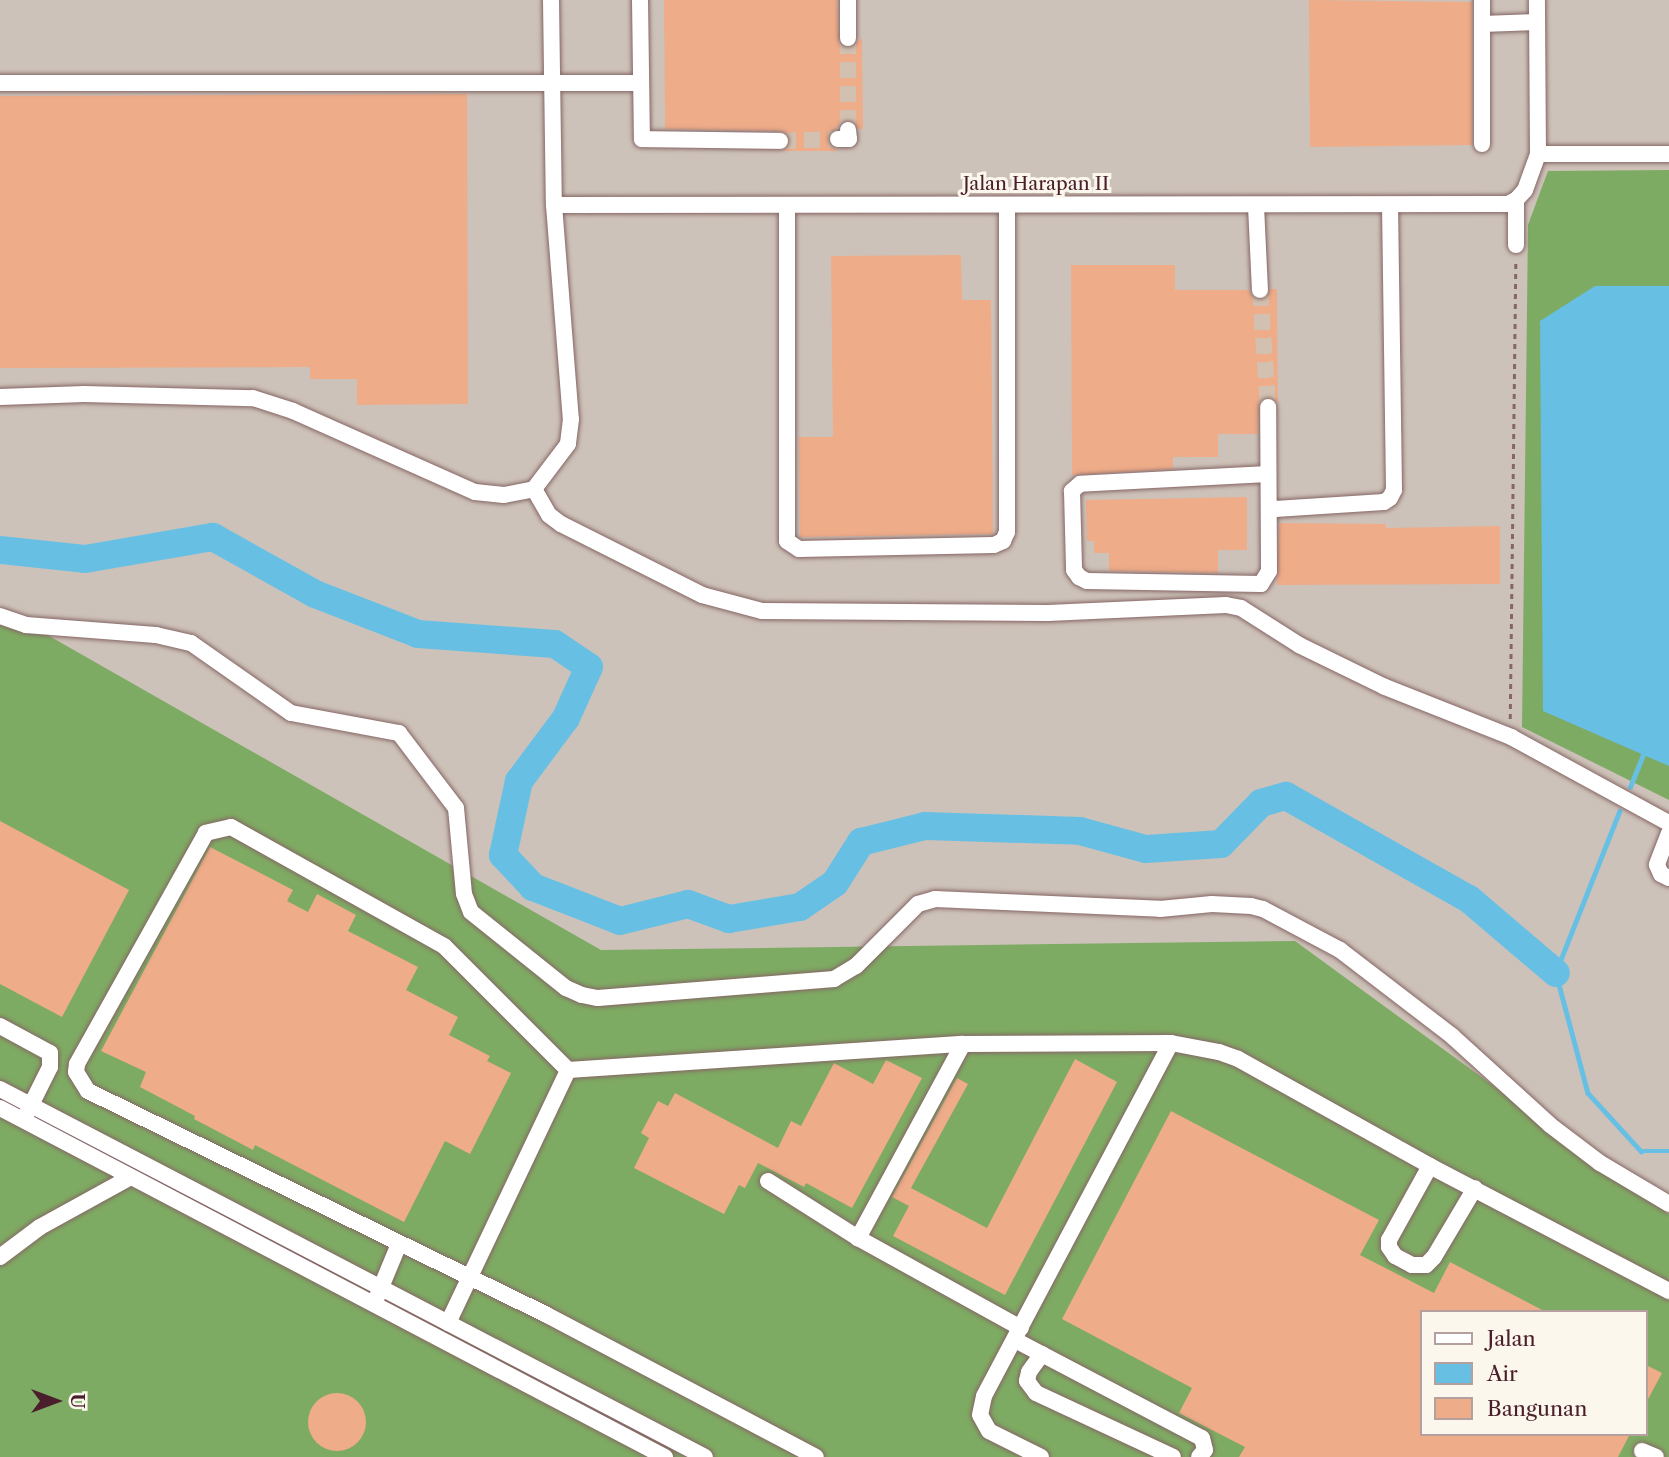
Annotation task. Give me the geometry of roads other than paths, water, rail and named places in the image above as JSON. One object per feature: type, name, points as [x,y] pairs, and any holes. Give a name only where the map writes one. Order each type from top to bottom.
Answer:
[{"type":"street","points":[[0,397],[84,394],[253,398],[293,411],[475,492],[504,495],[534,489],[563,453],[570,434],[571,396],[554,205],[551,0]]},
{"type":"street","points":[[640,0],[642,139],[780,141]]},
{"type":"street","points":[[848,0],[848,38]]},
{"type":"street","points":[[1482,0],[1482,144]]},
{"type":"street","points":[[1516,245],[1516,201],[1531,179],[1538,154],[1537,0]]},
{"type":"street","points":[[1482,24],[1537,22]]},
{"type":"street","points":[[0,83],[641,83]]},
{"type":"street","points":[[1538,154],[1669,154]]},
{"type":"street","name":"Jalan Harapan II","points":[[554,205],[1390,206],[1498,205],[1516,201]]},
{"type":"street","points":[[787,205],[788,541],[799,548],[994,545],[1003,541],[1007,532],[1007,205]]},
{"type":"street","points":[[1256,206],[1260,290]]},
{"type":"street","points":[[1270,506],[1275,509],[1384,502],[1394,490],[1390,206]]},
{"type":"street","points":[[1268,407],[1269,571],[1261,584],[1087,581],[1079,578],[1074,570],[1072,491],[1080,484],[1268,474]]},
{"type":"street","points":[[534,489],[549,515],[576,533],[702,595],[746,608],[1048,613],[1227,605],[1241,608],[1299,645],[1385,687],[1511,737],[1669,823]]},
{"type":"street","points":[[0,616],[26,625],[156,635],[191,643],[291,713],[399,733],[406,737],[456,808],[464,894],[471,912],[566,988],[582,995],[598,998],[834,979],[856,966],[918,904],[935,899],[1160,909],[1212,904],[1251,906],[1263,909],[1340,950],[1452,1036],[1560,1132],[1600,1163],[1669,1204]]},
{"type":"street","points":[[816,1457],[468,1277],[88,1091],[78,1080],[77,1064],[206,833],[230,827],[444,946],[568,1070],[963,1044],[1171,1043],[1238,1059],[1430,1166],[1669,1291]]},
{"type":"street","points":[[1669,833],[1657,865],[1661,874],[1669,878]]},
{"type":"street","points":[[0,1026],[50,1053],[50,1067],[28,1113]]},
{"type":"street","points":[[1041,1457],[989,1431],[980,1415],[984,1396],[1171,1043]]},
{"type":"street","points":[[858,1238],[963,1044]]},
{"type":"street","points":[[448,1323],[568,1070]]},
{"type":"street","points":[[0,1090],[28,1113],[129,1178],[664,1457]]},
{"type":"street","points":[[0,1108],[28,1113],[382,1287],[705,1457]]},
{"type":"street","points":[[1430,1166],[1389,1240],[1389,1247],[1395,1256],[1412,1265],[1426,1265],[1434,1256],[1475,1188]]},
{"type":"street","points":[[0,1257],[40,1227],[129,1178]]},
{"type":"street","points":[[768,1181],[1018,1334],[1042,1354],[1202,1438],[1205,1450],[1199,1457]]},
{"type":"street","points":[[372,1306],[399,1244]]},
{"type":"street","points":[[1042,1354],[1027,1381],[1036,1393],[1173,1457]]},
{"type":"water","points":[[1595,286],[1669,286],[1669,766],[1543,711],[1540,321]]},
{"type":"waterway","points":[[0,550],[85,559],[213,537],[315,594],[418,634],[555,644],[589,667],[566,718],[519,781],[503,855],[533,887],[620,921],[688,904],[729,919],[800,907],[835,883],[861,842],[925,826],[1080,831],[1146,849],[1221,844],[1261,803],[1286,796],[1469,899],[1556,973]]},
{"type":"waterway","points":[[1630,787],[1643,755]]},
{"type":"waterway","points":[[1620,811],[1556,973],[1588,1093],[1641,1151],[1669,1151]]},
{"type":"tunnel","points":[[848,38],[848,130]]},
{"type":"tunnel","points":[[780,141],[838,139]]},
{"type":"tunnel","points":[[1260,290],[1268,407]]}]
